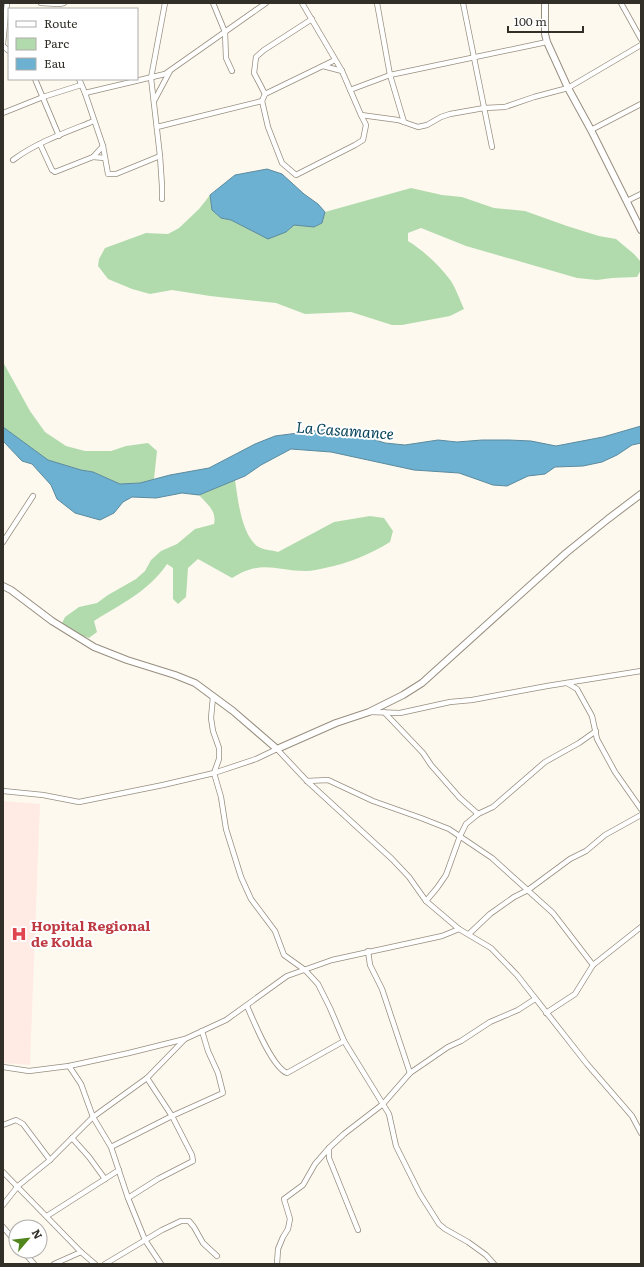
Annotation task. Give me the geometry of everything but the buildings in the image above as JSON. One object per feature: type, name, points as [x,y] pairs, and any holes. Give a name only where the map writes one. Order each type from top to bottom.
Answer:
[{"type":"street","points":[[3,45],[6,3]]},
{"type":"street","points":[[41,3],[61,5]]},
{"type":"street","points":[[162,199],[160,156],[151,78],[165,3]]},
{"type":"street","points":[[213,3],[225,32],[226,58],[232,71]]},
{"type":"street","points":[[85,93],[151,78],[170,71],[266,3]]},
{"type":"street","points":[[302,3],[342,71],[366,125],[363,140],[296,175],[282,163],[268,127],[262,101],[265,94],[335,60]]},
{"type":"street","points":[[377,3],[390,75],[404,122]]},
{"type":"street","points":[[462,3],[492,147]]},
{"type":"street","points":[[545,3],[545,34],[547,42],[568,88],[591,130],[641,230]]},
{"type":"street","points":[[361,114],[404,122],[418,127],[427,125],[450,114],[484,108],[505,107],[518,104],[534,97],[568,88],[641,43],[621,3]]},
{"type":"street","points":[[265,94],[254,73],[256,57],[264,50],[312,19]]},
{"type":"street","points":[[350,90],[390,75],[547,42]]},
{"type":"street","points":[[323,66],[342,71]]},
{"type":"street","points":[[154,101],[170,71]]},
{"type":"street","points":[[35,80],[59,136]]},
{"type":"street","points":[[79,80],[103,146],[108,174],[116,174],[160,156]]},
{"type":"street","points":[[3,113],[43,97],[81,85]]},
{"type":"street","points":[[157,127],[262,101]]},
{"type":"street","points":[[591,130],[641,104]]},
{"type":"street","points":[[13,160],[24,152],[40,144],[94,121]]},
{"type":"street","points":[[40,144],[53,172],[93,157],[103,146]]},
{"type":"street","points":[[93,157],[105,158]]},
{"type":"street","points":[[627,201],[641,194]]},
{"type":"street","points":[[3,791],[43,795],[79,802],[163,785],[214,773],[256,759],[336,724],[369,712],[403,695],[422,683],[566,553],[641,494]]},
{"type":"street","points":[[3,542],[33,496]]},
{"type":"street","points":[[3,586],[11,590],[52,621],[89,644],[127,660],[186,679],[233,711],[277,749],[307,781],[392,859],[409,877],[426,901],[459,929],[491,948],[517,975],[535,1000],[632,1116],[641,1133]]},
{"type":"street","points":[[369,712],[400,713],[450,702],[472,700],[641,671]]},
{"type":"street","points":[[567,683],[577,689],[592,716],[597,739],[615,772],[641,809]]},
{"type":"street","points":[[213,697],[211,718],[213,731],[219,748],[219,758],[214,773],[221,797],[226,829],[241,877],[251,899],[275,931],[284,955],[305,970],[318,984],[344,1041],[384,1104],[389,1114],[396,1146],[420,1194],[439,1224],[486,1255],[494,1264]]},
{"type":"street","points":[[384,712],[423,753],[450,787],[478,814]]},
{"type":"street","points":[[426,901],[446,875],[460,836],[466,824],[478,814],[493,807],[545,762],[561,754],[596,731]]},
{"type":"street","points":[[307,781],[328,780],[373,801],[448,829],[460,836],[492,858],[553,913],[593,964]]},
{"type":"street","points":[[469,934],[490,914],[514,897],[528,890],[570,860],[586,851],[605,835],[641,815]]},
{"type":"street","points":[[546,1013],[575,994],[593,964],[641,927]]},
{"type":"street","points":[[3,1068],[29,1071],[69,1066],[185,1039],[226,1020],[288,976],[332,960],[442,936],[459,929]]},
{"type":"street","points":[[368,951],[370,965],[382,989],[410,1074]]},
{"type":"street","points":[[277,1264],[278,1249],[288,1229],[290,1219],[284,1199],[303,1185],[315,1164],[329,1148],[344,1134],[384,1104],[410,1074],[448,1047],[461,1041],[490,1022],[518,1010],[535,1000]]},
{"type":"street","points":[[246,1006],[267,1048],[282,1071],[287,1073],[344,1041]]},
{"type":"street","points":[[111,1147],[172,1116],[223,1093],[218,1073],[208,1051],[202,1031]]},
{"type":"street","points":[[3,1205],[18,1186],[50,1160],[93,1117],[147,1078],[185,1039]]},
{"type":"street","points":[[69,1066],[81,1084],[93,1117],[111,1147],[128,1198],[145,1240],[161,1264]]},
{"type":"street","points":[[128,1198],[158,1179],[193,1161],[192,1155],[172,1116],[147,1078]]},
{"type":"street","points":[[3,1125],[16,1120],[23,1124],[50,1160]]},
{"type":"street","points":[[72,1138],[89,1157],[105,1179]]},
{"type":"street","points":[[329,1148],[329,1158],[358,1230]]},
{"type":"street","points":[[47,1216],[119,1170]]},
{"type":"street","points":[[3,1172],[81,1252],[95,1264]]},
{"type":"street","points":[[105,1264],[162,1230],[181,1221],[188,1221],[194,1227],[203,1243],[216,1256]]},
{"type":"street","points":[[54,1264],[81,1252]]},
{"type":"shaded area","name":"Hopital Regional de Kolda","points":[[3,801],[40,804],[30,1065],[3,1063]]},
{"type":"green space","points":[[411,188],[442,195],[462,197],[494,208],[525,211],[599,236],[616,239],[641,262],[641,270],[637,277],[597,280],[577,278],[466,246],[421,228],[408,233],[408,241],[426,254],[447,275],[455,287],[464,309],[450,316],[402,325],[392,325],[351,312],[305,314],[276,303],[210,296],[172,290],[150,294],[132,289],[108,279],[98,266],[99,259],[105,248],[146,233],[168,234],[179,228],[199,209],[210,195],[212,210],[221,218],[231,220],[268,238],[286,232],[294,225],[315,227],[322,223],[325,212]]},
{"type":"green space","points":[[3,362],[30,411],[45,432],[66,446],[85,451],[111,451],[126,446],[148,443],[157,451],[154,479],[140,483],[120,484],[93,472],[48,460],[3,427]]},
{"type":"green space","points":[[235,480],[241,515],[247,533],[257,546],[262,548],[278,552],[334,522],[370,516],[384,518],[393,531],[390,542],[359,558],[325,568],[295,571],[260,567],[243,572],[232,578],[198,559],[188,568],[186,597],[178,604],[173,599],[173,568],[167,564],[152,582],[124,603],[94,621],[97,632],[89,638],[78,634],[62,623],[65,617],[79,607],[97,603],[136,579],[145,571],[151,560],[161,551],[177,544],[195,529],[214,524],[215,519],[213,511],[199,495]]},
{"type":"water","points":[[267,169],[282,174],[304,194],[318,204],[325,212],[322,223],[314,227],[294,225],[286,232],[268,239],[231,220],[221,218],[212,210],[210,195],[235,175]]},
{"type":"water","points":[[641,426],[641,443],[632,445],[617,455],[602,462],[583,466],[555,467],[545,474],[528,476],[507,486],[493,485],[459,473],[414,470],[331,452],[291,449],[261,465],[245,476],[199,495],[182,493],[156,498],[132,497],[123,502],[114,513],[100,520],[75,513],[57,499],[51,485],[32,464],[22,461],[3,441],[3,427],[48,460],[93,472],[120,484],[140,483],[170,475],[209,468],[255,444],[275,436],[329,429],[360,435],[385,443],[405,445],[438,440],[457,442],[509,440],[531,441],[556,446],[603,437]]},
{"type":"place","name":"Hopital Regional de Kolda","points":[[19,934]]},
{"type":"water label","name":"La Casamance","points":[[345,431]]}]
